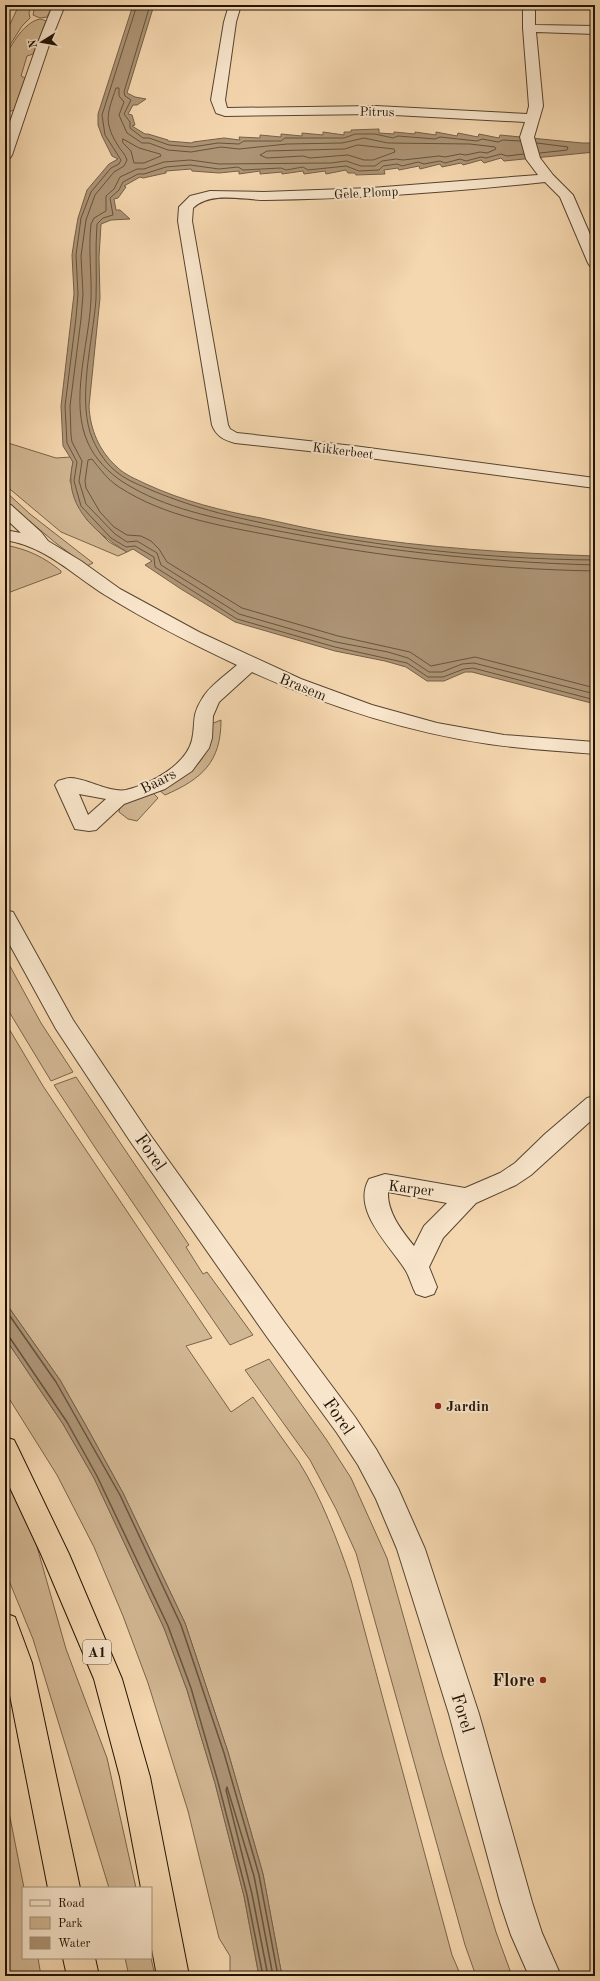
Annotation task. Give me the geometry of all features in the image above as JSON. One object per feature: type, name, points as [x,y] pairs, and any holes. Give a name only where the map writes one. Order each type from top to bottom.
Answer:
[{"type":"highway","name":"A1","points":[[5,1448],[56,1554],[108,1679],[135,1777],[172,1976]]},
{"type":"highway","points":[[5,1626],[18,1663],[64,1887]]},
{"type":"highway","points":[[79,1959],[82,1976]]},
{"type":"street","points":[[5,156],[43,45],[59,5]]},
{"type":"street","name":"Pitrus","points":[[235,5],[230,22],[218,100],[221,110],[225,112],[376,110],[533,118]]},
{"type":"street","points":[[529,5],[529,28],[536,106],[527,136],[533,159],[548,178],[566,195],[595,263]]},
{"type":"street","points":[[529,28],[594,30]]},
{"type":"street","name":"Gele Plomp","points":[[199,303],[185,220],[186,207],[194,199],[208,196],[299,195],[450,188],[548,178]]},
{"type":"street","name":"Kikkerbeet","points":[[199,303],[221,430],[230,436],[595,483]]},
{"type":"street","points":[[5,510],[35,536],[40,544]]},
{"type":"street","points":[[5,535],[40,544]]},
{"type":"street","name":"Brasem","points":[[40,544],[62,555],[116,594],[191,635],[249,664],[337,700],[402,721],[474,736],[595,748]]},
{"type":"street","name":"Baars","points":[[124,796],[158,785],[184,767],[199,748],[202,738],[203,716],[211,699],[249,664]]},
{"type":"street","name":"Forel","points":[[5,917],[64,1024],[138,1135],[276,1330],[346,1425],[367,1457],[388,1496],[414,1557],[464,1714],[516,1902],[527,1935],[545,1976]]},
{"type":"street","name":"Karper","points":[[467,1196],[396,1184],[385,1183],[377,1185],[375,1195],[380,1213],[395,1239],[421,1277],[433,1233],[467,1196],[508,1178],[523,1169],[568,1126],[595,1104]]},
{"type":"green space","points":[[19,5],[31,5],[29,13],[30,18],[22,26],[5,53],[5,35]]},
{"type":"green space","points":[[35,5],[53,5],[47,17],[40,18],[33,15]]},
{"type":"green space","points":[[41,19],[46,21],[33,54],[27,56],[21,76],[25,78],[14,110],[8,112],[5,121],[5,59],[15,40],[24,28],[35,20]]},
{"type":"green space","points":[[5,442],[56,458],[71,457],[73,462],[70,481],[87,520],[109,542],[127,552],[118,556],[61,532],[5,485]]},
{"type":"green space","points":[[5,491],[30,514],[93,563],[87,566],[57,544],[5,501]]},
{"type":"green space","points":[[5,545],[35,554],[55,566],[61,571],[61,573],[5,594]]},
{"type":"green space","points":[[221,720],[220,735],[217,747],[213,758],[207,767],[189,782],[165,795],[159,790],[187,774],[204,756],[208,746],[211,724]]},
{"type":"green space","points":[[153,793],[158,798],[137,821],[128,819],[119,812],[120,805]]},
{"type":"green space","points":[[5,957],[41,1023],[73,1072],[51,1081],[5,1005]]},
{"type":"green space","points":[[5,1022],[43,1086],[212,1338],[186,1346],[231,1412],[253,1397],[299,1462],[315,1490],[334,1534],[351,1580],[452,1955],[461,1976],[282,1976],[263,1874],[228,1752],[185,1623],[123,1493],[85,1424],[60,1380],[5,1302]]},
{"type":"green space","points":[[76,1077],[189,1245],[186,1247],[203,1274],[207,1272],[253,1335],[230,1345],[54,1085]]},
{"type":"green space","points":[[5,1338],[63,1424],[94,1478],[164,1628],[187,1690],[215,1783],[244,1896],[259,1976],[230,1976],[230,1956],[219,1938],[188,1811],[148,1683],[123,1616],[94,1547],[57,1475],[5,1392]]},
{"type":"green space","points":[[269,1359],[326,1439],[351,1478],[387,1558],[443,1757],[496,1932],[512,1976],[476,1976],[465,1945],[356,1553],[336,1509],[310,1460],[245,1370]]},
{"type":"green space","points":[[5,1481],[30,1522],[66,1649],[107,1758],[136,1887],[109,1887],[33,1639],[5,1571]]},
{"type":"green space","points":[[5,1792],[24,1887],[22,1887],[22,1959],[38,1959],[41,1976],[5,1976]]},
{"type":"green space","points":[[125,1959],[151,1959],[155,1976],[129,1976]]},
{"type":"water","points":[[133,5],[154,5],[127,93],[135,97],[146,99],[137,105],[133,105],[128,114],[132,115],[135,125],[132,126],[145,134],[168,141],[192,143],[224,138],[240,140],[239,137],[260,138],[260,135],[281,137],[281,134],[302,136],[302,133],[323,135],[323,132],[344,135],[344,132],[351,132],[351,130],[379,129],[379,133],[394,134],[394,132],[415,134],[415,132],[436,135],[436,132],[457,136],[458,133],[478,137],[479,134],[499,138],[500,135],[595,143],[595,152],[504,161],[501,158],[484,163],[481,160],[463,165],[461,163],[442,167],[440,164],[420,169],[419,166],[399,170],[398,168],[384,170],[385,174],[356,175],[355,173],[348,173],[346,170],[326,174],[325,171],[304,174],[303,171],[282,174],[282,172],[260,174],[260,171],[239,174],[239,171],[219,173],[192,171],[191,169],[166,171],[166,173],[143,178],[140,177],[124,186],[126,187],[118,198],[114,199],[116,210],[120,210],[130,219],[111,220],[101,224],[99,257],[100,298],[89,406],[91,423],[100,447],[120,470],[131,477],[174,496],[203,505],[314,529],[376,540],[470,549],[595,556],[595,704],[472,672],[465,672],[444,681],[427,681],[406,667],[385,661],[335,651],[235,622],[145,565],[152,561],[133,549],[127,552],[115,544],[93,526],[84,515],[77,504],[72,491],[71,477],[73,462],[63,446],[61,406],[74,294],[72,255],[78,218],[87,190],[109,164],[118,159],[112,156],[102,136],[98,125],[98,114]]},
{"type":"water","points":[[5,1302],[60,1380],[85,1424],[123,1493],[185,1623],[228,1752],[263,1874],[282,1976],[259,1976],[244,1896],[215,1783],[187,1690],[164,1628],[94,1478],[63,1424],[5,1338]]},
{"type":"place","name":"Jardin","points":[[438,1406]]},
{"type":"place","name":"Flore","points":[[543,1680]]}]
